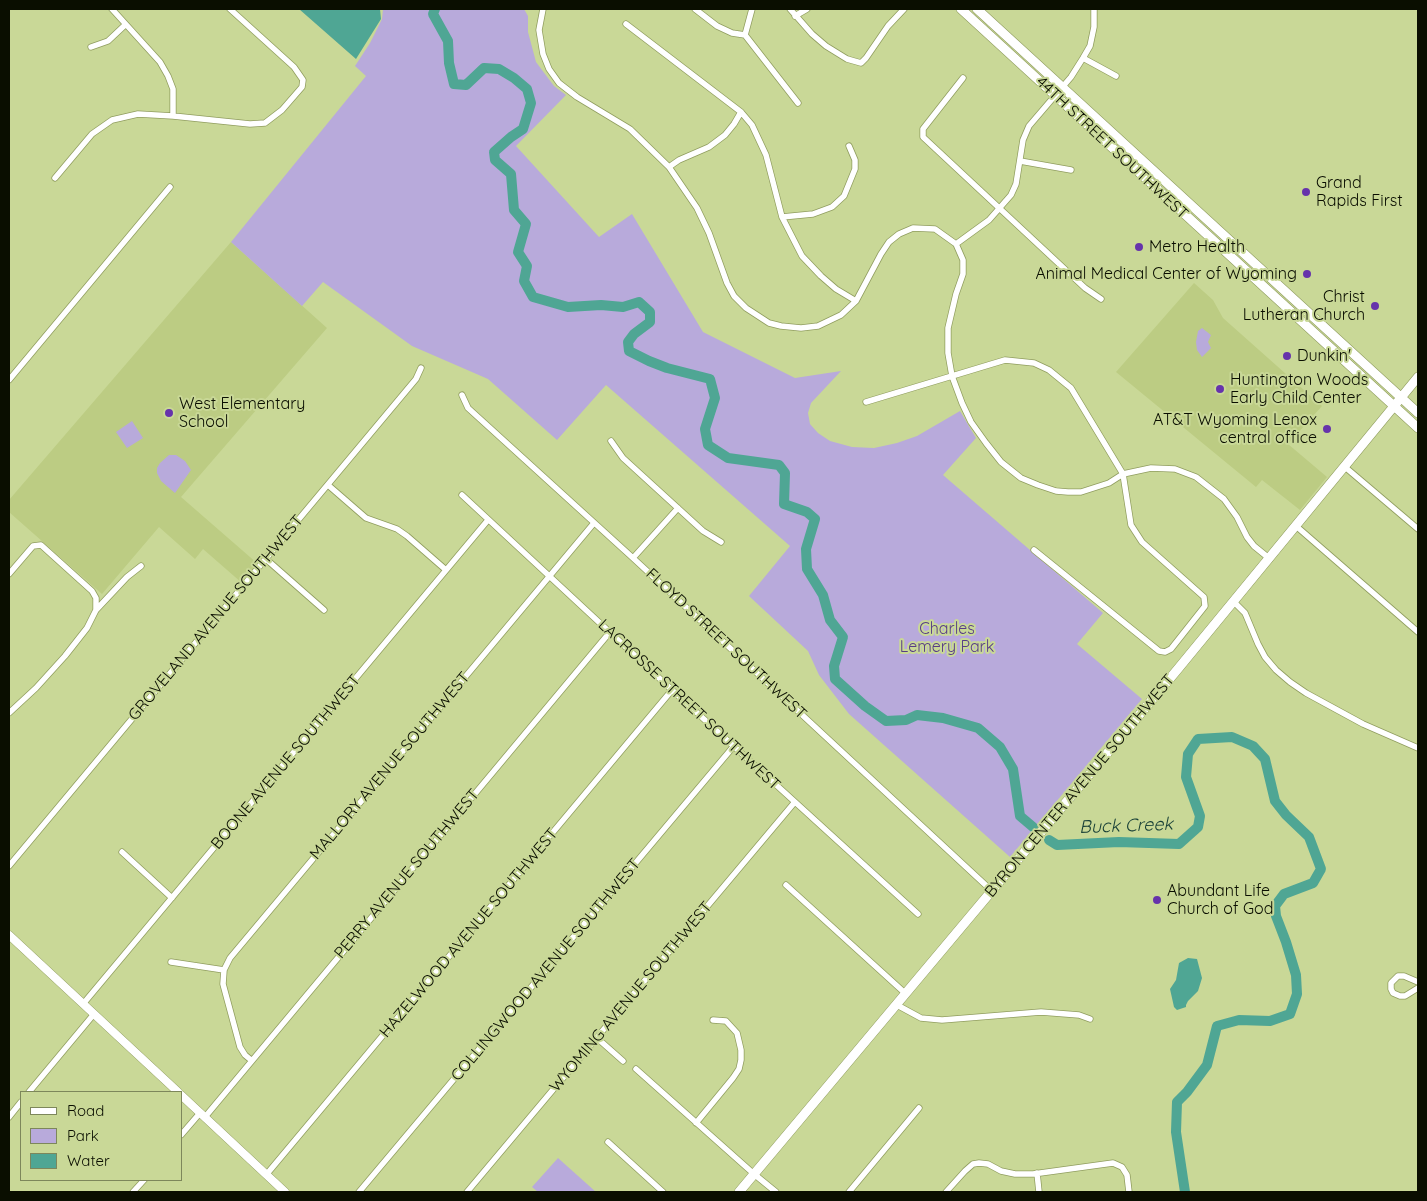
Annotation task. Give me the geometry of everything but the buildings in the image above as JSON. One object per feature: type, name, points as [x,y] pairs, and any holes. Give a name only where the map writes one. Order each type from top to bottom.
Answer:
[{"type":"main road","name":"44TH STREET SOUTHWEST","points":[[961,9],[1418,428]]},
{"type":"main road","name":"44TH STREET SOUTHWEST","points":[[977,9],[1418,413]]},
{"type":"main road","points":[[1151,184],[1160,187],[1170,186]]},
{"type":"main road","name":"BYRON CENTER AVENUE SOUTHWEST","points":[[738,1192],[1270,559],[1418,377]]},
{"type":"street","points":[[112,9],[160,62],[168,76],[173,89],[173,116]]},
{"type":"street","points":[[55,178],[92,134],[112,120],[138,114],[250,124],[264,123],[282,110],[302,87],[303,80],[294,67],[230,9]]},
{"type":"street","points":[[543,9],[539,30],[543,54],[559,83],[577,97],[630,130],[669,167],[697,208],[734,296],[752,313],[769,323],[781,326],[801,328],[818,326],[841,315],[856,301],[888,242],[899,234],[914,228],[927,228],[942,233],[956,244],[963,260],[963,274],[948,328],[948,353],[952,376],[962,403],[972,422],[1001,462],[1021,478],[1056,491],[1081,492],[1108,483],[1123,474],[1151,468],[1175,469],[1196,477],[1224,499],[1237,517],[1247,537],[1254,546],[1270,559]]},
{"type":"street","points":[[695,9],[717,26],[732,33],[745,35],[798,103]]},
{"type":"street","points":[[745,35],[752,9]]},
{"type":"street","points":[[790,9],[812,34],[826,46],[847,59],[861,62],[866,58],[888,26],[904,9]]},
{"type":"street","points":[[795,16],[807,9]]},
{"type":"street","points":[[956,244],[974,233],[1000,210],[1011,194],[1016,184],[1023,140],[1029,126],[1062,86],[1090,46],[1094,27],[1094,9]]},
{"type":"street","points":[[626,24],[741,112],[752,125],[766,155],[782,217],[802,256],[836,289],[856,301]]},
{"type":"street","points":[[91,47],[108,41],[126,25]]},
{"type":"street","points":[[1083,58],[1116,76]]},
{"type":"street","points":[[963,78],[923,129],[923,137],[1085,288],[1101,299]]},
{"type":"street","points":[[669,167],[679,160],[709,147],[725,135],[741,112]]},
{"type":"street","points":[[782,217],[813,214],[832,207],[844,196],[855,169],[855,160],[849,146]]},
{"type":"street","points":[[1020,161],[1071,170]]},
{"type":"street","points":[[9,380],[170,187]]},
{"type":"street","points":[[866,402],[1005,360],[1034,363],[1049,370],[1071,388],[1123,474],[1131,525],[1148,548],[1204,597],[1205,606],[1171,649],[1165,652],[1159,651],[1034,550]]},
{"type":"street","name":"GROVELAND AVENUE SOUTHWEST","points":[[9,866],[416,379],[421,368]]},
{"type":"street","name":"FLOYD STREET SOUTHWEST","points":[[462,395],[468,408],[633,558],[992,891]]},
{"type":"street","points":[[611,442],[622,458],[703,531],[721,542]]},
{"type":"street","points":[[1345,467],[1418,529]]},
{"type":"street","points":[[328,485],[366,518],[397,529],[408,536],[446,570]]},
{"type":"street","name":"LACROSSE STREET SOUTHWEST","points":[[462,495],[733,747],[918,914]]},
{"type":"street","points":[[633,558],[678,508]]},
{"type":"street","name":"BOONE AVENUE SOUTHWEST","points":[[83,1004],[488,520]]},
{"type":"street","name":"MALLORY AVENUE SOUTHWEST","points":[[224,970],[230,958],[594,523]]},
{"type":"street","points":[[1296,526],[1418,632]]},
{"type":"street","points":[[9,574],[30,549],[38,544],[42,545],[92,592],[96,598],[96,610]]},
{"type":"street","points":[[266,559],[324,610]]},
{"type":"street","points":[[9,713],[36,688],[65,656],[87,628],[96,610],[127,577],[141,566]]},
{"type":"street","points":[[1234,602],[1245,613],[1265,657],[1290,682],[1306,693],[1354,719],[1418,748]]},
{"type":"street","name":"PERRY AVENUE SOUTHWEST","points":[[182,1134],[203,1115],[251,1060],[610,632]]},
{"type":"street","name":"HAZELWOOD AVENUE SOUTHWEST","points":[[266,1175],[672,690]]},
{"type":"street","name":"COLLINGWOOD AVENUE SOUTHWEST","points":[[359,1192],[733,747]]},
{"type":"street","name":"WYOMING AVENUE SOUTHWEST","points":[[467,1192],[794,803]]},
{"type":"street","points":[[122,852],[172,898]]},
{"type":"street","points":[[786,885],[906,994]]},
{"type":"street","points":[[9,935],[177,1091]]},
{"type":"street","points":[[171,962],[224,970],[223,984],[240,1047],[251,1060]]},
{"type":"street","points":[[1418,982],[1404,976],[1398,976],[1391,983],[1391,989],[1400,996],[1405,996],[1418,988]]},
{"type":"street","points":[[897,1005],[921,1018],[942,1020],[1041,1012],[1079,1014],[1090,1019]]},
{"type":"street","points":[[30,1091],[94,1014]]},
{"type":"street","points":[[696,1123],[733,1078],[739,1069],[741,1060],[740,1041],[737,1033],[726,1021],[713,1020]]},
{"type":"street","points":[[597,1038],[624,1061]]},
{"type":"street","points":[[636,1070],[776,1192]]},
{"type":"street","points":[[182,1096],[285,1192]]},
{"type":"street","points":[[9,1117],[20,1103]]},
{"type":"street","points":[[849,1192],[919,1108]]},
{"type":"street","points":[[608,1142],[664,1192]]},
{"type":"street","points":[[946,1192],[965,1171],[973,1164],[979,1163],[988,1164],[1001,1171],[1015,1174],[1113,1163],[1122,1167],[1127,1175],[1129,1192]]},
{"type":"street","points":[[1036,1173],[1039,1192]]},
{"type":"street","points":[[133,1192],[143,1181]]},
{"type":"shaded area","name":"West Elementary School","points":[[231,242],[327,328],[181,497],[258,564],[242,583],[203,549],[195,559],[159,527],[102,594],[9,512],[9,500]]},
{"type":"shaded area","name":"Huntington Woods Early Child Center","points":[[1194,283],[1213,300],[1223,318],[1322,406],[1288,444],[1327,477],[1300,510],[1262,480],[1256,487],[1116,372]]},
{"type":"green space","name":"Charles Lemery Park","points":[[383,9],[524,9],[528,16],[528,32],[536,62],[554,86],[566,95],[516,146],[599,237],[632,214],[703,332],[795,378],[841,371],[811,403],[808,413],[810,424],[818,433],[830,441],[852,447],[874,448],[917,436],[960,411],[976,438],[943,475],[1103,613],[1077,644],[1142,699],[1010,857],[849,714],[819,675],[808,651],[749,596],[790,546],[606,385],[557,440],[488,379],[412,346],[323,282],[302,306],[231,242],[366,76],[355,66],[370,43],[382,19]]},
{"type":"green space","points":[[1202,328],[1211,335],[1208,342],[1211,348],[1202,357],[1197,350],[1196,342],[1198,331]]},
{"type":"green space","points":[[132,421],[143,438],[127,448],[116,432]]},
{"type":"green space","points":[[169,455],[176,455],[185,461],[191,470],[175,493],[161,481],[157,473],[160,463]]},
{"type":"green space","points":[[558,1158],[596,1192],[538,1192],[532,1187]]},
{"type":"water","points":[[299,9],[380,9],[381,19],[356,59]]},
{"type":"water","points":[[1188,958],[1197,959],[1202,978],[1198,991],[1188,1001],[1186,1007],[1177,1010],[1174,1007],[1170,989],[1176,980],[1179,963]]},
{"type":"waterway","name":"Buck Creek","points":[[435,9],[433,14],[448,41],[449,63],[454,84],[466,85],[484,68],[499,69],[527,89],[531,103],[523,129],[494,152],[495,160],[511,174],[514,210],[526,224],[518,252],[527,266],[524,281],[533,297],[568,307],[601,305],[623,307],[639,302],[650,312],[650,322],[634,334],[628,342],[629,351],[667,368],[710,379],[715,398],[705,429],[708,445],[728,458],[779,465],[785,473],[784,504],[807,512],[815,519],[806,549],[807,569],[823,595],[830,620],[843,637],[834,666],[835,679],[865,706],[886,721],[906,720],[917,715],[943,718],[978,728],[1000,747],[1013,769],[1020,816],[1033,827]]},
{"type":"waterway","name":"Buck Creek","points":[[1049,840],[1057,845],[1119,842],[1179,844],[1198,827],[1200,816],[1186,777],[1188,754],[1198,739],[1232,737],[1253,746],[1265,759],[1275,801],[1286,815],[1309,837],[1321,869],[1313,883],[1284,894],[1275,906],[1276,916],[1296,975],[1297,994],[1290,1014],[1270,1021],[1239,1020],[1217,1026],[1207,1065],[1177,1102],[1176,1132],[1185,1192]]},
{"type":"place","name":"Grand Rapids First","points":[[1306,192]]},
{"type":"place","name":"Metro Health","points":[[1139,247]]},
{"type":"place","name":"Animal Medical Center of Wyoming","points":[[1307,274]]},
{"type":"place","name":"Christ Lutheran Church","points":[[1375,306]]},
{"type":"place","name":"Dunkin'","points":[[1287,356]]},
{"type":"place","name":"Huntington Woods Early Child Center","points":[[1220,389]]},
{"type":"place","name":"West Elementary School","points":[[169,413]]},
{"type":"place","name":"AT&T Wyoming Lenox central office","points":[[1327,429]]},
{"type":"place","name":"Abundant Life Church of God","points":[[1157,900]]}]
